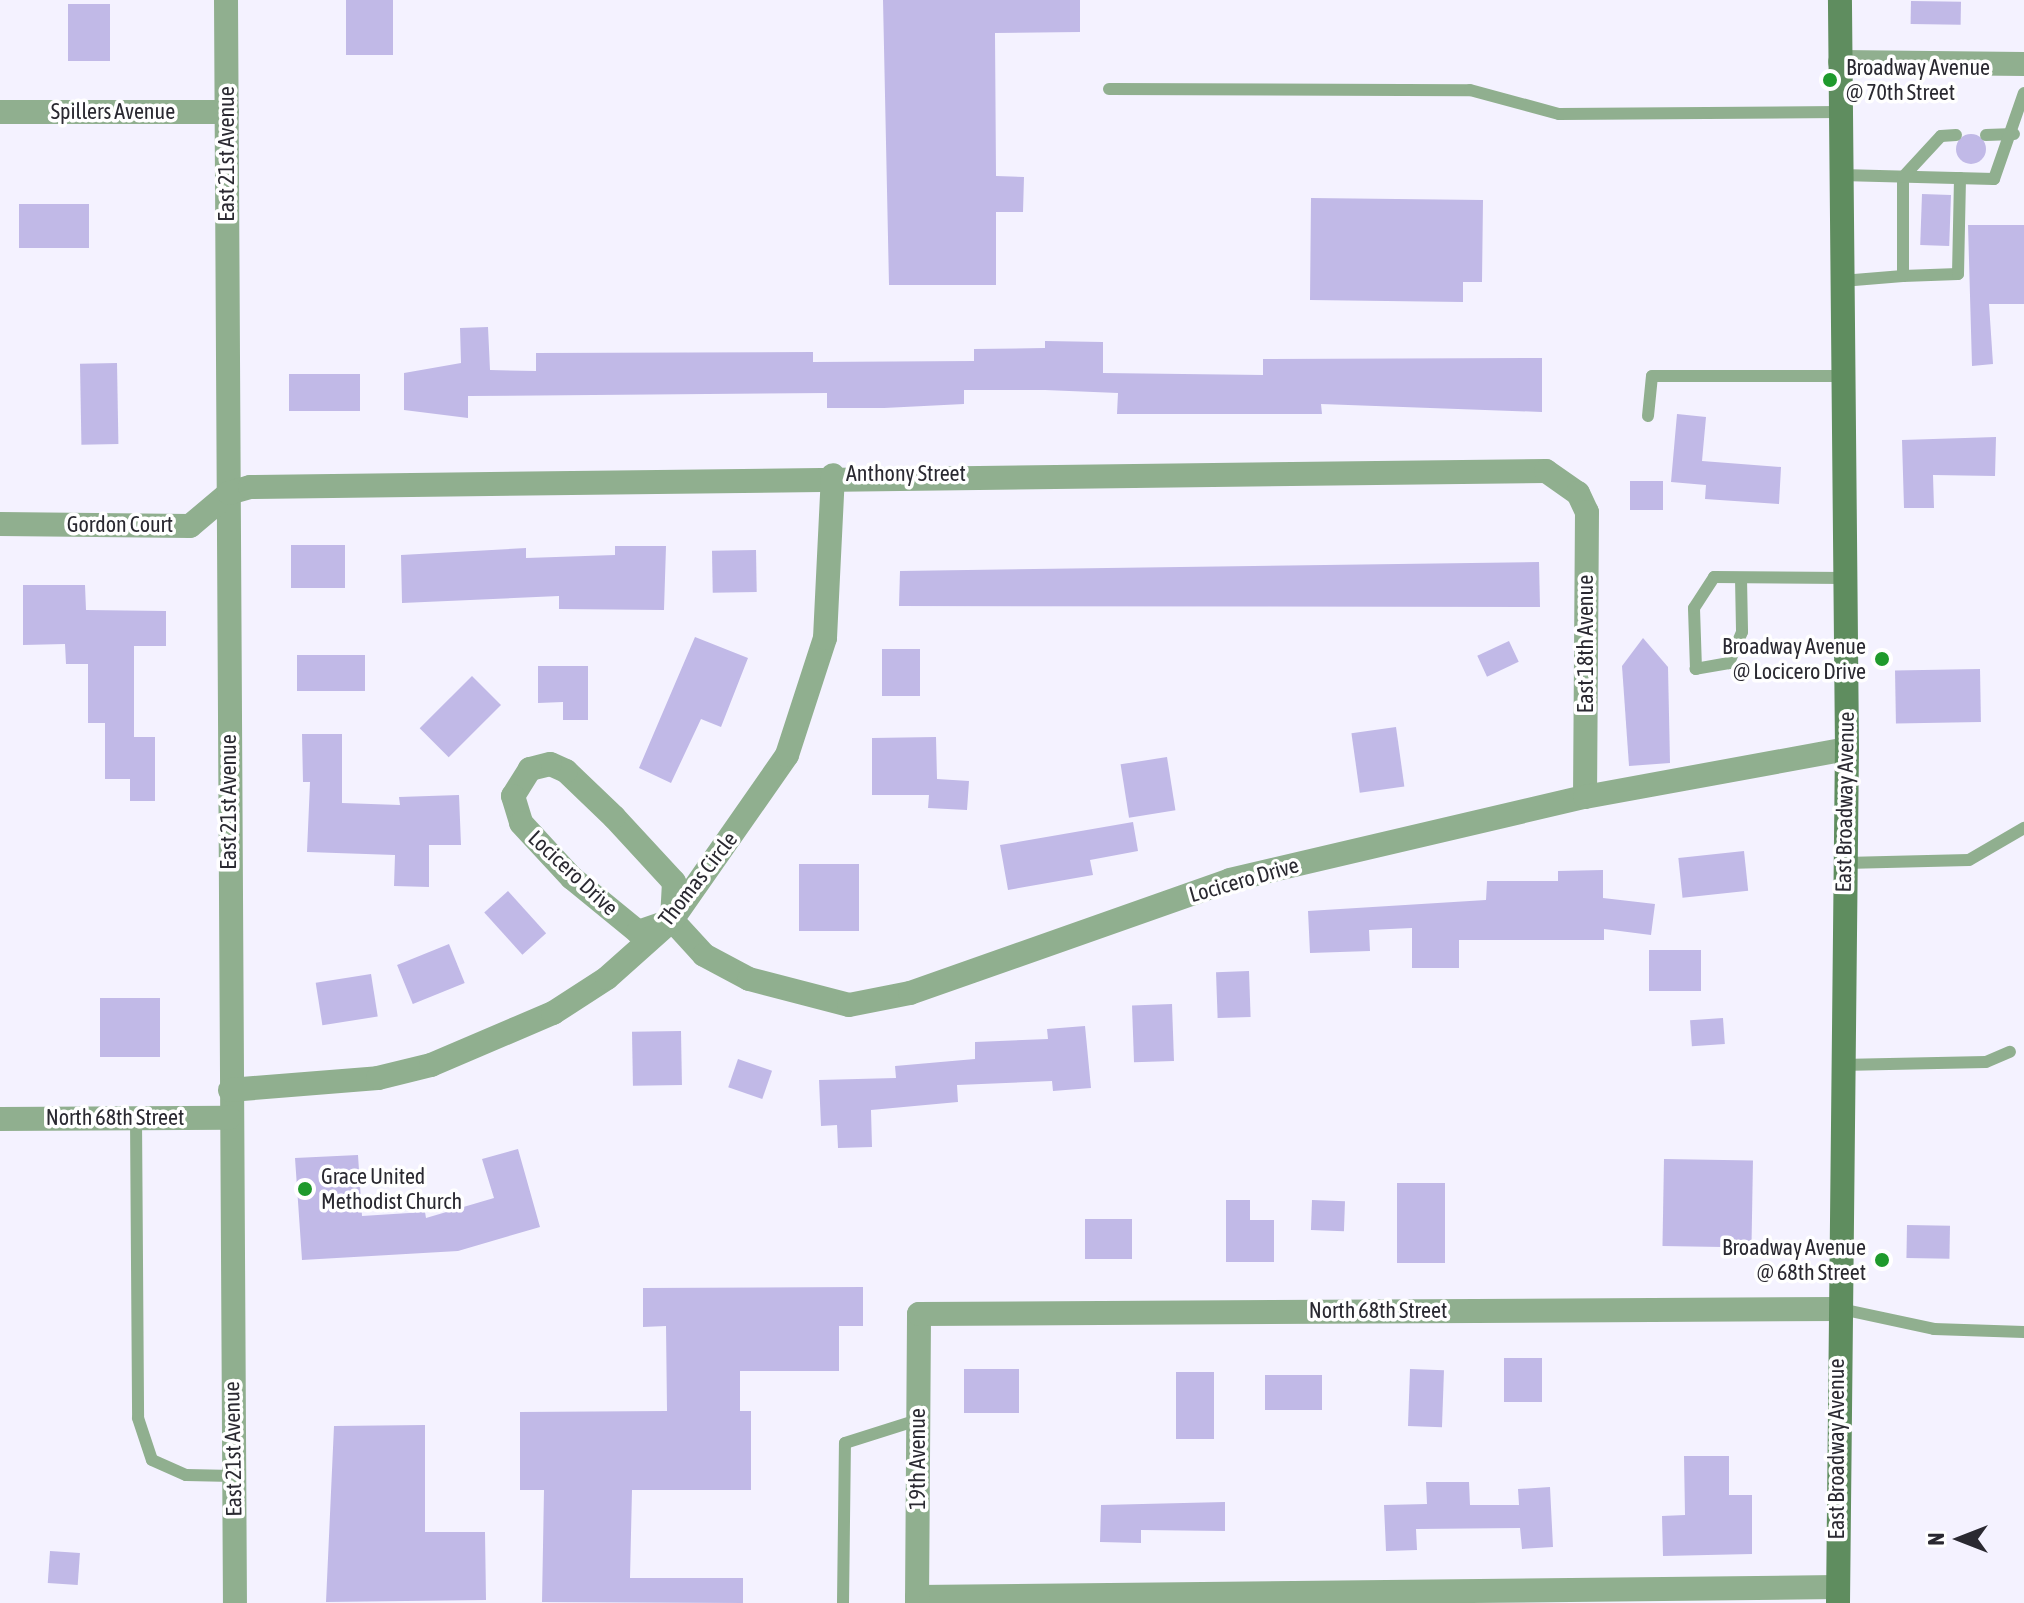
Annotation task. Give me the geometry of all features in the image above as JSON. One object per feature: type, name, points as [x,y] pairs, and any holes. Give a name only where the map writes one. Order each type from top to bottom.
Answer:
[{"type":"main road","name":"East Broadway Avenue","points":[[1838,1595],[1837,1309],[1847,749],[1840,0]]},
{"type":"street","name":"East 21st Avenue","points":[[226,0],[229,1118],[235,1603]]},
{"type":"street","points":[[1840,62],[2024,64]]},
{"type":"street","name":"Spillers Avenue","points":[[0,112],[227,112]]},
{"type":"street","name":"Anthony Street","points":[[229,493],[833,475],[1546,471],[1578,493]]},
{"type":"street","name":"Thomas Circle","points":[[230,1090],[378,1078],[431,1065],[553,1013],[607,978],[672,920],[787,755],[825,638],[833,475]]},
{"type":"street","name":"Gordon Court","points":[[0,524],[190,526],[229,493]]},
{"type":"street","name":"East 18th Avenue","points":[[1578,493],[1587,512],[1585,797]]},
{"type":"street","name":"Locicero Drive","points":[[672,920],[638,932],[572,878],[513,810],[530,769],[550,764],[566,771],[614,817],[674,882],[672,920],[704,955],[749,979],[849,1005],[910,993],[1230,880],[1585,797],[1847,749]]},
{"type":"street","name":"North 68th Street","points":[[0,1119],[229,1118]]},
{"type":"street","name":"North 68th Street","points":[[919,1314],[1837,1309]]},
{"type":"street","name":"19th Avenue","points":[[917,1600],[919,1314]]},
{"type":"street","points":[[917,1600],[1838,1595]]},
{"type":"lane","points":[[1109,89],[1470,90],[1559,114],[1840,112]]},
{"type":"lane","points":[[1841,175],[1994,179],[2014,134],[2024,93]]},
{"type":"lane","points":[[1986,135],[2014,134]]},
{"type":"lane","points":[[1903,276],[1903,177],[1941,136],[1956,135]]},
{"type":"lane","points":[[1842,281],[1958,274],[1960,178]]},
{"type":"lane","points":[[1648,416],[1652,376],[1843,376]]},
{"type":"lane","points":[[1741,578],[1742,632],[1729,663],[1696,669],[1694,608],[1714,577],[1845,578]]},
{"type":"lane","points":[[1845,863],[1969,860],[2024,828]]},
{"type":"lane","points":[[1841,1065],[1986,1062],[2010,1052]]},
{"type":"lane","points":[[136,1118],[138,1418],[152,1460],[186,1475],[233,1476]]},
{"type":"lane","points":[[1837,1309],[1934,1329],[2024,1332]]},
{"type":"lane","points":[[843,1603],[845,1443],[918,1420]]},
{"type":"building","points":[[346,0],[393,0],[393,55],[346,55]]},
{"type":"building","points":[[883,0],[1080,0],[1080,32],[995,33],[996,176],[1024,177],[1023,212],[996,212],[996,285],[889,285]]},
{"type":"building","points":[[1911,1],[1961,2],[1961,25],[1911,24]]},
{"type":"building","points":[[68,4],[110,4],[110,61],[68,61]]},
{"type":"building","points":[[1971,134],[1982,138],[1986,149],[1982,160],[1971,164],[1960,160],[1956,149],[1960,138]]},
{"type":"building","points":[[1922,194],[1951,195],[1949,246],[1920,245]]},
{"type":"building","points":[[1311,198],[1483,200],[1482,282],[1463,282],[1463,302],[1310,300]]},
{"type":"building","points":[[19,204],[89,204],[89,248],[19,248]]},
{"type":"building","points":[[1968,225],[2024,225],[2024,304],[1989,304],[1993,364],[1972,366]]},
{"type":"building","points":[[488,327],[490,370],[536,371],[536,353],[813,352],[813,362],[974,361],[974,349],[1045,348],[1045,341],[1103,342],[1103,373],[1263,375],[1263,359],[1542,358],[1542,412],[1321,404],[1322,414],[1117,414],[1118,393],[1045,390],[964,390],[964,404],[884,408],[827,408],[827,393],[468,396],[468,418],[404,410],[404,373],[461,363],[460,328]]},
{"type":"building","points":[[117,363],[118,444],[81,445],[80,364]]},
{"type":"building","points":[[289,374],[360,374],[360,411],[289,411]]},
{"type":"building","points":[[1677,414],[1706,417],[1702,461],[1781,467],[1779,504],[1705,499],[1706,485],[1671,482]]},
{"type":"building","points":[[1996,437],[1995,476],[1933,475],[1934,508],[1904,508],[1902,440]]},
{"type":"building","points":[[1630,481],[1663,481],[1663,510],[1630,510]]},
{"type":"building","points":[[291,545],[345,545],[345,588],[291,588]]},
{"type":"building","points":[[615,546],[666,546],[664,610],[559,609],[559,596],[402,603],[401,555],[526,548],[526,558],[615,555]]},
{"type":"building","points":[[756,550],[757,592],[713,593],[712,551]]},
{"type":"building","points":[[1539,562],[1540,607],[899,606],[900,571]]},
{"type":"building","points":[[23,585],[85,585],[86,610],[166,611],[166,646],[134,646],[134,737],[155,737],[155,801],[130,801],[130,779],[105,779],[105,723],[88,723],[88,664],[66,664],[65,644],[23,645]]},
{"type":"building","points":[[695,637],[748,658],[721,727],[701,719],[671,783],[639,768]]},
{"type":"building","points":[[1643,638],[1668,667],[1670,763],[1629,766],[1622,666]]},
{"type":"building","points":[[1509,641],[1519,662],[1487,677],[1477,656]]},
{"type":"building","points":[[882,649],[920,649],[920,696],[882,696]]},
{"type":"building","points":[[297,655],[365,655],[365,691],[297,691]]},
{"type":"building","points":[[538,666],[588,666],[588,720],[563,720],[563,702],[538,703]]},
{"type":"building","points":[[1980,669],[1981,722],[1896,723],[1895,670]]},
{"type":"building","points":[[472,676],[501,705],[449,757],[420,728]]},
{"type":"building","points":[[1396,727],[1404,786],[1360,793],[1351,733]]},
{"type":"building","points":[[302,734],[342,734],[342,803],[400,805],[399,797],[459,795],[461,845],[429,845],[429,887],[394,886],[395,855],[307,852],[310,782],[303,782]]},
{"type":"building","points":[[936,737],[937,779],[969,781],[967,810],[928,808],[929,795],[872,795],[872,738]]},
{"type":"building","points":[[1167,757],[1175,810],[1129,818],[1121,764]]},
{"type":"building","points":[[1133,822],[1138,851],[1090,860],[1093,875],[1008,890],[1000,845]]},
{"type":"building","points":[[1744,851],[1748,891],[1683,898],[1678,858]]},
{"type":"building","points":[[799,864],[859,864],[859,931],[799,931]]},
{"type":"building","points":[[1603,870],[1603,898],[1655,904],[1651,935],[1604,929],[1604,940],[1459,940],[1459,968],[1412,968],[1412,928],[1369,930],[1370,951],[1310,953],[1308,911],[1486,900],[1487,881],[1558,881],[1558,871]]},
{"type":"building","points":[[508,891],[546,933],[522,955],[484,912]]},
{"type":"building","points":[[449,944],[465,983],[413,1004],[397,965]]},
{"type":"building","points":[[1649,950],[1701,950],[1701,991],[1649,991]]},
{"type":"building","points":[[1249,971],[1251,1017],[1218,1018],[1216,972]]},
{"type":"building","points":[[371,974],[378,1016],[322,1025],[316,983]]},
{"type":"building","points":[[100,998],[160,998],[160,1057],[100,1057]]},
{"type":"building","points":[[1172,1004],[1174,1061],[1134,1062],[1132,1005]]},
{"type":"building","points":[[1723,1018],[1725,1044],[1692,1046],[1690,1020]]},
{"type":"building","points":[[1085,1026],[1091,1088],[1053,1091],[1052,1081],[957,1085],[958,1102],[871,1110],[872,1147],[838,1148],[837,1125],[821,1126],[819,1080],[896,1078],[895,1066],[975,1059],[975,1042],[1048,1039],[1047,1029]]},
{"type":"building","points":[[681,1031],[682,1085],[633,1086],[632,1032]]},
{"type":"building","points":[[738,1059],[772,1071],[762,1099],[728,1087]]},
{"type":"building","points":[[518,1149],[540,1227],[458,1251],[302,1260],[295,1158],[358,1155],[362,1216],[425,1212],[426,1218],[494,1198],[482,1159]]},
{"type":"building","points":[[1664,1159],[1753,1161],[1751,1248],[1662,1246]]},
{"type":"building","points":[[1397,1183],[1445,1183],[1445,1263],[1397,1263]]},
{"type":"building","points":[[1226,1200],[1250,1200],[1250,1220],[1274,1220],[1274,1262],[1226,1262]]},
{"type":"building","points":[[1312,1200],[1345,1201],[1344,1231],[1311,1230]]},
{"type":"building","points":[[1085,1219],[1132,1219],[1132,1259],[1085,1259]]},
{"type":"building","points":[[1907,1225],[1950,1226],[1949,1259],[1906,1258]]},
{"type":"building","points":[[863,1287],[863,1326],[839,1326],[839,1371],[740,1371],[740,1411],[751,1411],[751,1490],[632,1490],[630,1578],[743,1578],[743,1603],[542,1602],[544,1490],[520,1490],[520,1412],[667,1411],[666,1326],[643,1327],[643,1288]]},
{"type":"building","points":[[1504,1358],[1542,1358],[1542,1402],[1504,1402]]},
{"type":"building","points":[[964,1369],[1019,1369],[1019,1413],[964,1413]]},
{"type":"building","points":[[1410,1369],[1444,1370],[1442,1427],[1408,1426]]},
{"type":"building","points":[[1176,1372],[1214,1372],[1214,1439],[1176,1439]]},
{"type":"building","points":[[1265,1375],[1322,1375],[1322,1410],[1265,1410]]},
{"type":"building","points":[[425,1425],[425,1532],[485,1532],[486,1600],[326,1602],[334,1426]]},
{"type":"building","points":[[1684,1456],[1729,1456],[1729,1495],[1752,1495],[1752,1554],[1663,1556],[1662,1516],[1685,1515]]},
{"type":"building","points":[[1426,1482],[1469,1482],[1470,1505],[1519,1505],[1518,1489],[1550,1487],[1553,1547],[1522,1549],[1520,1528],[1416,1529],[1417,1550],[1386,1551],[1384,1505],[1427,1504]]},
{"type":"building","points":[[1225,1502],[1225,1531],[1141,1530],[1141,1543],[1100,1542],[1101,1505]]},
{"type":"building","points":[[50,1551],[80,1553],[78,1585],[48,1583]]},
{"type":"place","name":"Broadway Avenue @ 70th Street","points":[[1830,80]]},
{"type":"place","name":"Broadway Avenue @ Locicero Drive","points":[[1882,659]]},
{"type":"place","name":"Grace United Methodist Church","points":[[305,1189]]},
{"type":"place","name":"Broadway Avenue @ 68th Street","points":[[1882,1260]]}]
